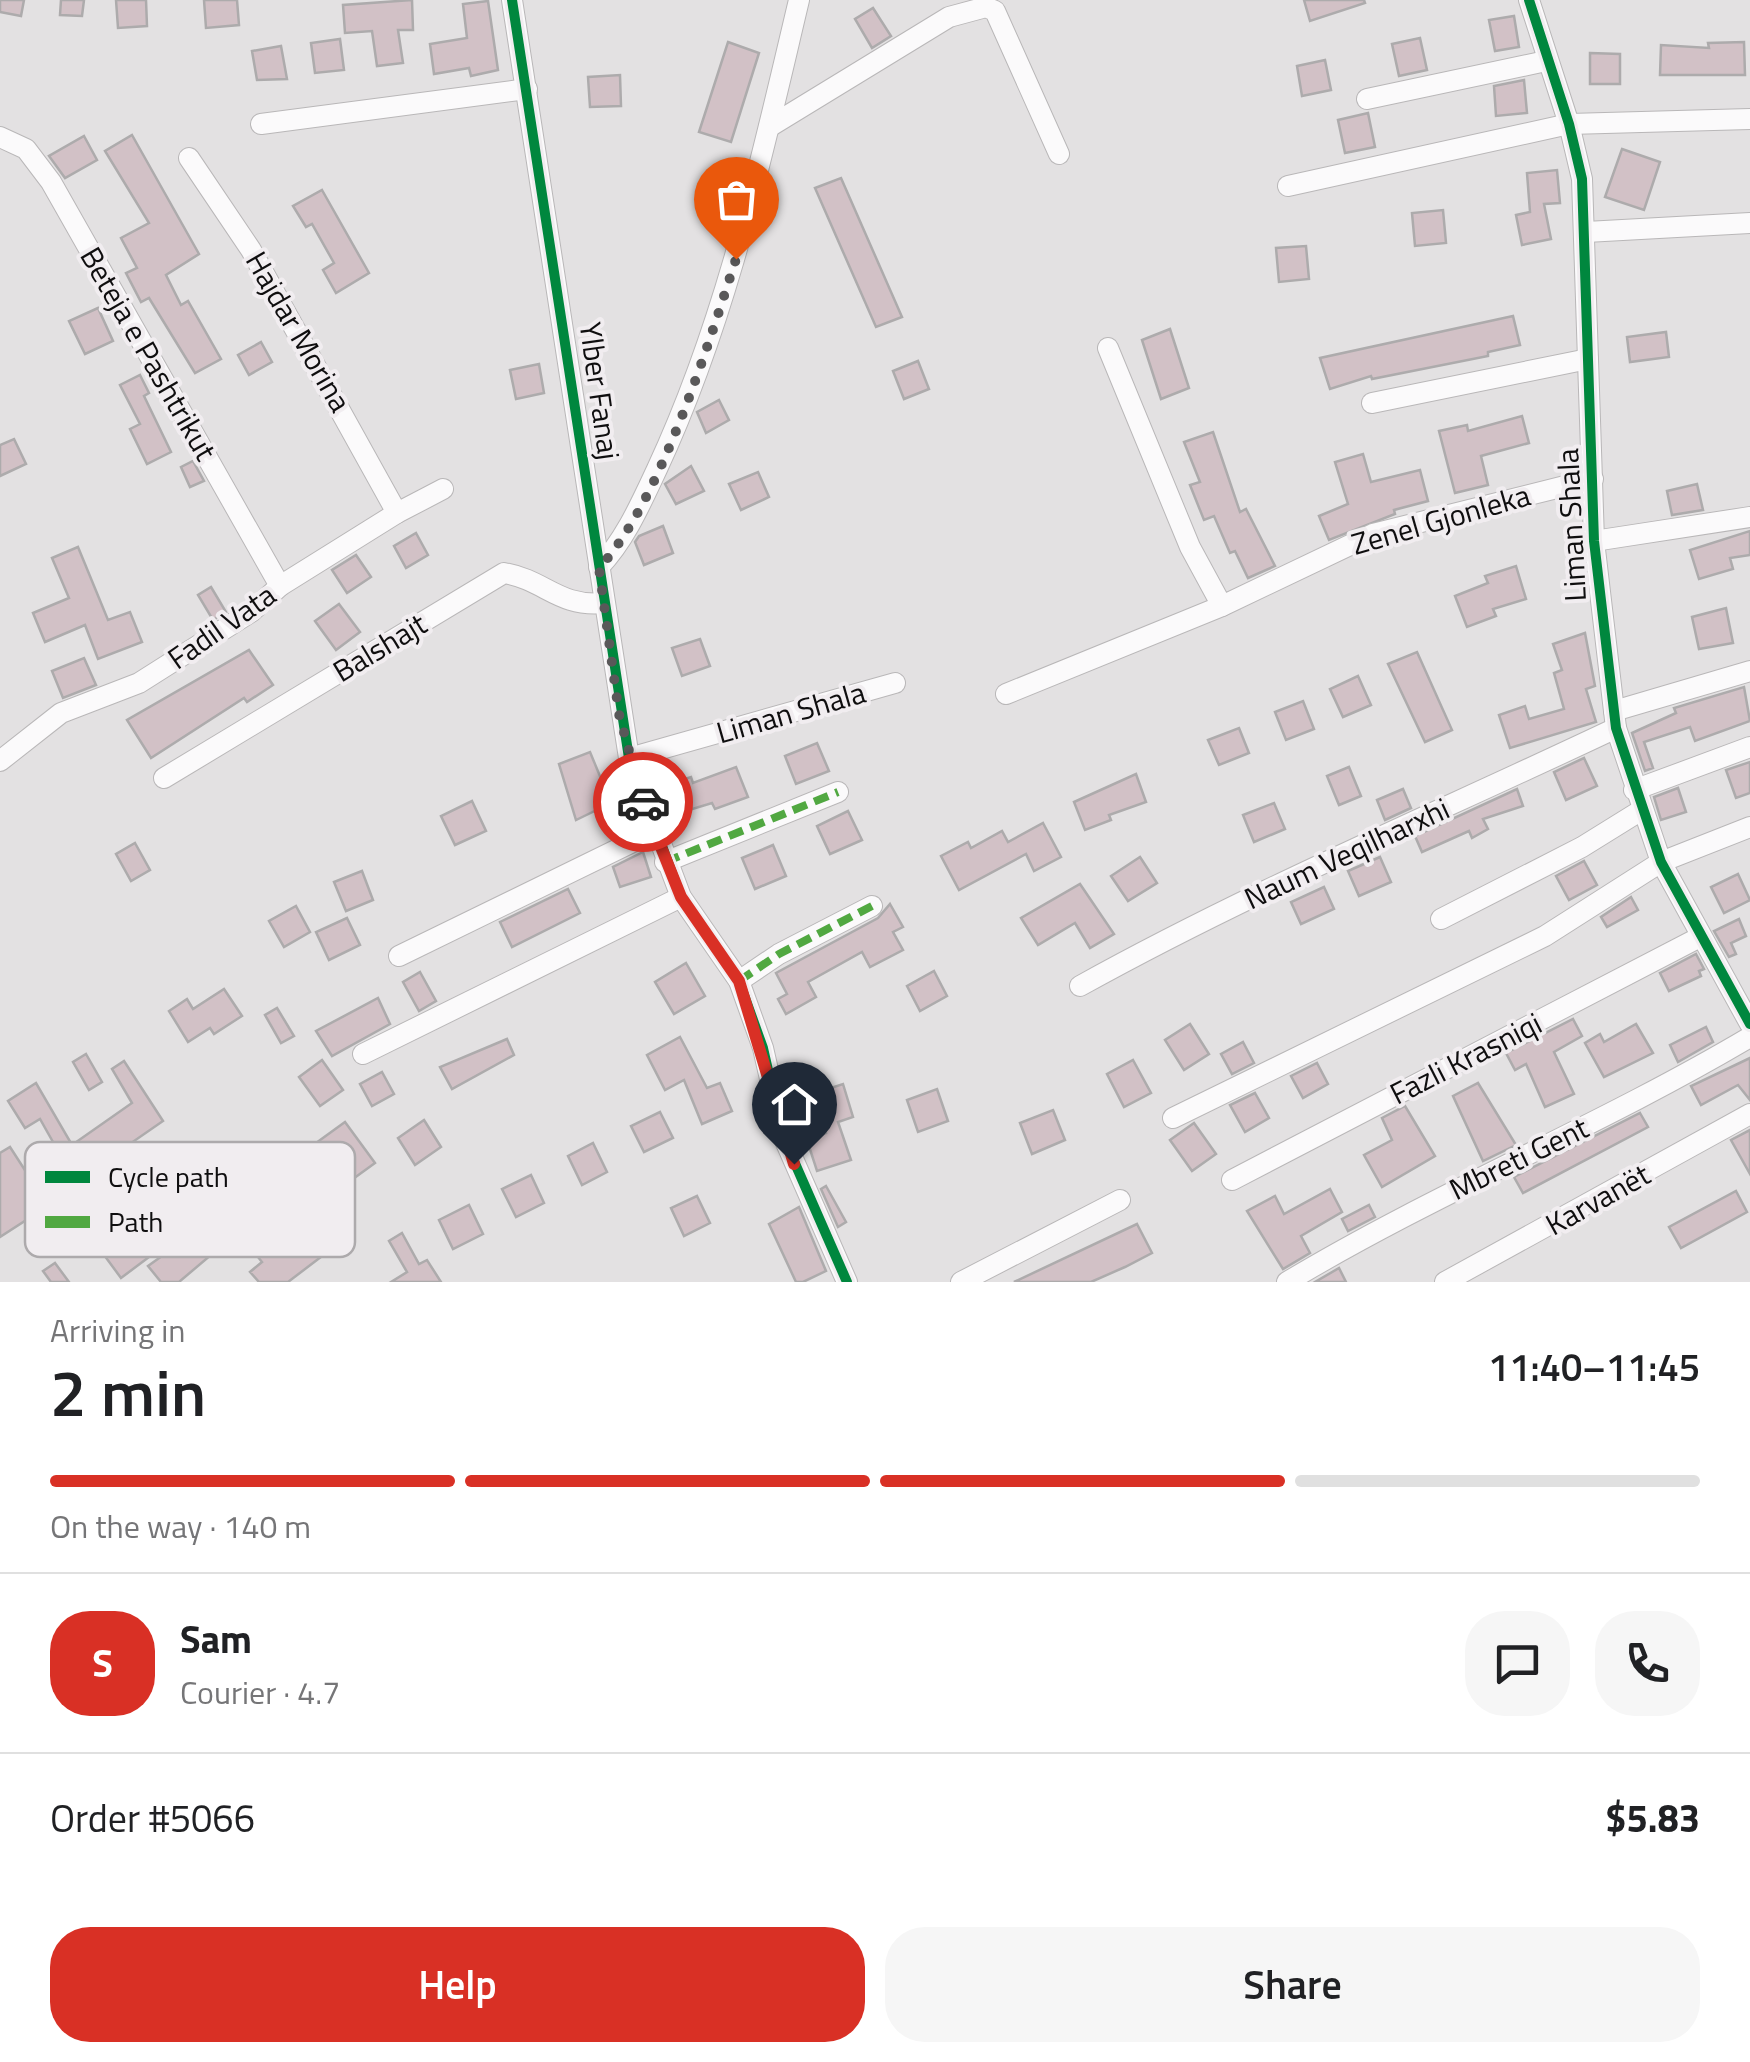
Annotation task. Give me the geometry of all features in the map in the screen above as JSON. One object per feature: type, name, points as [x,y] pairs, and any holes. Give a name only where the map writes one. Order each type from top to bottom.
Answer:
[{"type":"street","points":[[599,568],[620,543],[674,432],[746,224],[799,0]]},
{"type":"street","name":"Liman Shala","points":[[1529,0],[1546,61],[1570,124],[1582,179],[1594,541],[1615,720],[1640,811],[1661,862],[1750,1024]]},
{"type":"street","name":"Ylber Fanaj","points":[[510,4],[527,88],[629,758],[681,897],[739,981],[763,1048],[783,1136],[846,1282]]},
{"type":"street","points":[[769,127],[949,16],[986,6],[994,12],[1038,100],[1059,154]]},
{"type":"street","points":[[1368,99],[1546,61]]},
{"type":"street","points":[[261,124],[527,88]]},
{"type":"street","points":[[1288,186],[1570,124],[1750,118]]},
{"type":"street","name":"Beteja e Pashtrikut","points":[[0,136],[26,149],[51,182],[280,586]]},
{"type":"street","name":"Hajdar Morina","points":[[189,158],[251,250],[397,512]]},
{"type":"street","points":[[1586,232],[1750,223]]},
{"type":"street","points":[[1108,348],[1190,547],[1222,606]]},
{"type":"street","points":[[1372,403],[1588,359]]},
{"type":"street","name":"Zenel Gjonleka","points":[[1006,694],[1222,606],[1373,534],[1594,479]]},
{"type":"street","name":"Fadil Vata","points":[[0,760],[61,713],[139,683],[251,612],[280,586],[397,512],[443,490]]},
{"type":"street","points":[[1594,541],[1750,518]]},
{"type":"street","name":"Balshajt","points":[[164,778],[504,573],[532,578],[556,597],[577,605],[604,602]]},
{"type":"street","name":"Naum Veqilharxhi","points":[[1080,986],[1195,923],[1279,888],[1615,720],[1750,671]]},
{"type":"street","name":"Liman Shala","points":[[629,758],[895,683]]},
{"type":"street","points":[[1634,790],[1750,747]]},
{"type":"street","points":[[665,862],[838,792]]},
{"type":"street","points":[[1441,918],[1582,848],[1640,811]]},
{"type":"street","points":[[1173,1118],[1545,936],[1661,862],[1750,827]]},
{"type":"street","points":[[399,956],[654,832]]},
{"type":"street","points":[[363,1054],[681,897]]},
{"type":"street","points":[[739,981],[778,954],[872,906]]},
{"type":"street","name":"Fazli Krasniqi","points":[[1232,1180],[1700,937]]},
{"type":"street","name":"Mbreti Gent","points":[[1288,1282],[1477,1179],[1662,1089],[1750,1037]]},
{"type":"street","name":"Karvanët","points":[[1444,1282],[1750,1114]]},
{"type":"street","points":[[961,1282],[1120,1200]]},
{"type":"building","points":[[0,0],[24,0],[21,16],[0,12]]},
{"type":"building","points":[[61,0],[84,0],[82,16],[60,15]]},
{"type":"building","points":[[116,0],[146,0],[147,26],[118,28]]},
{"type":"building","points":[[204,0],[237,0],[239,25],[206,28]]},
{"type":"building","points":[[412,0],[413,30],[398,30],[403,63],[377,66],[372,31],[345,33],[343,5]]},
{"type":"building","points":[[1304,0],[1364,0],[1365,3],[1310,21]]},
{"type":"building","points":[[488,1],[498,70],[471,76],[469,68],[434,74],[430,44],[467,38],[463,4]]},
{"type":"building","points":[[873,8],[891,36],[872,48],[855,19]]},
{"type":"building","points":[[1514,16],[1519,47],[1495,51],[1489,20]]},
{"type":"building","points":[[1420,38],[1427,70],[1399,76],[1392,44]]},
{"type":"building","points":[[340,39],[344,70],[315,73],[311,43]]},
{"type":"building","points":[[728,42],[759,53],[731,142],[699,132]]},
{"type":"building","points":[[1744,42],[1745,75],[1660,75],[1661,45],[1709,48],[1708,43]]},
{"type":"building","points":[[281,46],[287,79],[257,80],[252,51]]},
{"type":"building","points":[[1590,53],[1620,54],[1620,84],[1590,84]]},
{"type":"building","points":[[1325,60],[1331,90],[1302,96],[1297,66]]},
{"type":"building","points":[[620,75],[621,106],[590,107],[588,77]]},
{"type":"building","points":[[1524,80],[1527,113],[1496,116],[1494,86]]},
{"type":"building","points":[[1368,113],[1375,147],[1345,153],[1338,120]]},
{"type":"building","points":[[132,135],[199,254],[166,275],[181,305],[188,301],[221,359],[195,373],[149,298],[141,302],[126,273],[137,268],[121,238],[149,223],[105,151]]},
{"type":"building","points":[[84,136],[97,160],[65,178],[49,156]]},
{"type":"building","points":[[1622,149],[1660,162],[1644,210],[1605,197]]},
{"type":"building","points":[[1557,170],[1560,203],[1544,204],[1551,239],[1522,245],[1516,215],[1530,212],[1527,173]]},
{"type":"building","points":[[841,178],[902,317],[876,327],[815,188]]},
{"type":"building","points":[[322,190],[369,273],[336,293],[323,270],[334,263],[312,224],[306,227],[293,206]]},
{"type":"building","points":[[1443,210],[1446,243],[1415,246],[1412,213]]},
{"type":"building","points":[[1306,246],[1309,279],[1279,282],[1276,248]]},
{"type":"building","points":[[98,308],[113,341],[85,354],[69,321]]},
{"type":"building","points":[[1513,316],[1520,345],[1488,352],[1488,356],[1372,379],[1371,376],[1330,389],[1320,358]]},
{"type":"building","points":[[1170,329],[1189,388],[1161,399],[1142,340]]},
{"type":"building","points":[[1666,332],[1669,357],[1630,362],[1627,337]]},
{"type":"building","points":[[261,342],[272,362],[249,375],[238,355]]},
{"type":"building","points":[[918,361],[929,389],[904,399],[893,371]]},
{"type":"building","points":[[539,364],[544,393],[516,399],[510,370]]},
{"type":"building","points":[[140,375],[149,393],[144,396],[171,452],[147,464],[130,429],[140,424],[120,385]]},
{"type":"building","points":[[719,400],[729,420],[706,433],[697,412]]},
{"type":"building","points":[[1522,416],[1529,443],[1481,456],[1488,485],[1455,493],[1439,431],[1467,425],[1468,431]]},
{"type":"building","points":[[1213,432],[1240,512],[1246,509],[1275,566],[1248,578],[1235,551],[1230,553],[1214,516],[1204,520],[1190,485],[1200,482],[1184,442]]},
{"type":"building","points":[[14,439],[26,464],[0,476],[0,445]]},
{"type":"building","points":[[1363,454],[1371,482],[1420,470],[1428,501],[1394,510],[1395,514],[1329,540],[1319,516],[1348,504],[1335,462]]},
{"type":"building","points":[[193,461],[204,481],[190,487],[181,467]]},
{"type":"building","points":[[691,466],[704,491],[676,504],[665,484]]},
{"type":"building","points":[[758,472],[769,497],[741,510],[729,484]]},
{"type":"building","points":[[1697,484],[1703,510],[1672,515],[1667,491]]},
{"type":"building","points":[[663,526],[673,553],[644,565],[635,542],[639,536]]},
{"type":"building","points":[[1750,531],[1750,555],[1730,558],[1733,569],[1699,579],[1690,550]]},
{"type":"building","points":[[416,533],[428,555],[406,568],[394,546]]},
{"type":"building","points":[[78,547],[108,620],[130,612],[142,642],[98,659],[85,625],[45,642],[33,613],[69,598],[52,558]]},
{"type":"building","points":[[356,555],[371,577],[347,593],[332,570]]},
{"type":"building","points":[[1516,566],[1526,599],[1493,609],[1496,616],[1467,627],[1455,596],[1488,583],[1485,576]]},
{"type":"building","points":[[211,587],[226,612],[213,620],[198,595]]},
{"type":"building","points":[[339,604],[360,632],[336,650],[315,621]]},
{"type":"building","points":[[1726,608],[1733,643],[1699,649],[1692,617]]},
{"type":"building","points":[[1585,633],[1595,686],[1586,689],[1596,722],[1510,748],[1499,715],[1525,706],[1529,719],[1564,709],[1554,673],[1562,670],[1553,644]]},
{"type":"building","points":[[700,639],[710,666],[682,676],[672,648]]},
{"type":"building","points":[[249,650],[273,685],[247,702],[244,698],[151,758],[127,720]]},
{"type":"building","points":[[1417,652],[1452,730],[1425,742],[1388,664]]},
{"type":"building","points":[[84,658],[96,685],[63,698],[52,671]]},
{"type":"building","points":[[1358,676],[1371,705],[1343,717],[1330,689]]},
{"type":"building","points":[[1744,687],[1750,721],[1695,741],[1690,727],[1644,742],[1653,768],[1645,771],[1632,733],[1676,713],[1674,708]]},
{"type":"building","points":[[1303,701],[1314,729],[1286,740],[1275,712]]},
{"type":"building","points":[[1239,728],[1249,753],[1219,765],[1208,740]]},
{"type":"building","points":[[817,743],[829,771],[796,784],[785,756]]},
{"type":"building","points":[[590,752],[611,803],[576,820],[559,764]]},
{"type":"building","points":[[1584,758],[1597,786],[1566,800],[1554,772]]},
{"type":"building","points":[[1750,762],[1750,793],[1736,798],[1726,770]]},
{"type":"building","points":[[736,767],[748,797],[715,809],[712,803],[666,817],[655,788],[691,777],[693,783]]},
{"type":"building","points":[[1349,767],[1361,796],[1339,805],[1327,776]]},
{"type":"building","points":[[1136,774],[1146,802],[1109,815],[1111,820],[1085,830],[1074,802]]},
{"type":"building","points":[[1678,788],[1686,812],[1661,820],[1654,797]]},
{"type":"building","points":[[1403,789],[1411,808],[1385,820],[1377,800]]},
{"type":"building","points":[[1517,789],[1523,806],[1483,819],[1488,829],[1472,838],[1469,831],[1422,852],[1415,836]]},
{"type":"building","points":[[472,801],[486,831],[455,845],[441,816]]},
{"type":"building","points":[[1274,803],[1285,829],[1254,842],[1243,815]]},
{"type":"building","points":[[848,811],[862,840],[830,854],[817,826]]},
{"type":"building","points":[[1043,823],[1061,857],[1034,871],[1026,854],[959,890],[941,856],[968,842],[971,848],[1002,831],[1008,842]]},
{"type":"building","points":[[135,843],[150,870],[131,881],[116,854]]},
{"type":"building","points":[[773,845],[786,876],[755,889],[742,858]]},
{"type":"building","points":[[643,852],[651,877],[620,887],[613,867]]},
{"type":"building","points":[[1140,857],[1157,883],[1128,901],[1111,876]]},
{"type":"building","points":[[1380,857],[1391,882],[1359,896],[1348,871]]},
{"type":"building","points":[[1584,861],[1597,885],[1569,900],[1556,876]]},
{"type":"building","points":[[362,871],[373,900],[346,911],[334,882]]},
{"type":"building","points":[[1738,874],[1750,900],[1724,913],[1711,887]]},
{"type":"building","points":[[1080,884],[1114,934],[1090,948],[1075,923],[1038,945],[1021,918]]},
{"type":"building","points":[[1324,887],[1334,909],[1301,924],[1291,902]]},
{"type":"building","points":[[568,889],[580,913],[512,947],[500,922]]},
{"type":"building","points":[[1631,897],[1638,910],[1607,927],[1601,917]]},
{"type":"building","points":[[890,904],[903,927],[893,932],[903,950],[870,967],[862,952],[808,982],[816,997],[786,1014],[778,999],[787,994],[776,973],[878,918]]},
{"type":"building","points":[[296,906],[310,932],[284,947],[269,921]]},
{"type":"building","points":[[347,918],[360,945],[329,960],[316,932]]},
{"type":"building","points":[[1739,919],[1746,936],[1731,943],[1736,954],[1729,957],[1714,931]]},
{"type":"building","points":[[1696,954],[1704,969],[1699,971],[1701,976],[1669,991],[1660,973]]},
{"type":"building","points":[[686,963],[705,996],[674,1014],[655,982]]},
{"type":"building","points":[[934,971],[947,996],[920,1011],[907,986]]},
{"type":"building","points":[[420,972],[436,1001],[419,1011],[403,982]]},
{"type":"building","points":[[224,989],[242,1016],[214,1034],[210,1028],[188,1042],[169,1011],[187,999],[193,1009]]},
{"type":"building","points":[[378,998],[390,1024],[332,1056],[316,1031]]},
{"type":"building","points":[[277,1008],[294,1036],[281,1043],[265,1015]]},
{"type":"building","points":[[1573,1019],[1582,1036],[1554,1052],[1574,1094],[1545,1107],[1526,1064],[1515,1070],[1506,1053]]},
{"type":"building","points":[[1190,1024],[1209,1054],[1184,1070],[1165,1040]]},
{"type":"building","points":[[1636,1024],[1653,1053],[1604,1077],[1585,1043],[1600,1034],[1604,1042]]},
{"type":"building","points":[[1706,1027],[1713,1042],[1678,1062],[1670,1045]]},
{"type":"building","points":[[680,1037],[707,1088],[720,1083],[732,1111],[702,1124],[684,1080],[665,1090],[647,1055]]},
{"type":"building","points":[[507,1039],[514,1055],[452,1089],[440,1067]]},
{"type":"building","points":[[1243,1042],[1254,1063],[1232,1074],[1221,1054]]},
{"type":"building","points":[[86,1054],[102,1082],[89,1090],[73,1062]]},
{"type":"building","points":[[1750,1058],[1750,1100],[1738,1085],[1701,1105],[1691,1086]]},
{"type":"building","points":[[322,1060],[343,1090],[320,1106],[299,1077]]},
{"type":"building","points":[[1133,1060],[1151,1093],[1124,1107],[1107,1074]]},
{"type":"building","points":[[124,1061],[163,1121],[133,1142],[76,1142],[132,1103],[112,1069]]},
{"type":"building","points":[[1317,1063],[1328,1084],[1303,1098],[1291,1076]]},
{"type":"building","points":[[382,1072],[394,1094],[372,1106],[360,1084]]},
{"type":"building","points":[[36,1083],[70,1142],[53,1142],[40,1119],[25,1128],[8,1101]]},
{"type":"building","points":[[1478,1083],[1516,1145],[1483,1161],[1453,1096]]},
{"type":"building","points":[[843,1084],[853,1117],[838,1122],[851,1160],[817,1171],[807,1140],[826,1133],[812,1094]]},
{"type":"building","points":[[937,1089],[948,1121],[918,1132],[907,1100]]},
{"type":"building","points":[[1255,1093],[1269,1118],[1245,1132],[1230,1105]]},
{"type":"building","points":[[1405,1106],[1435,1156],[1382,1187],[1364,1155],[1392,1140],[1382,1118]]},
{"type":"building","points":[[1053,1110],[1065,1140],[1032,1154],[1020,1123]]},
{"type":"building","points":[[660,1112],[673,1138],[644,1152],[631,1126]]},
{"type":"building","points":[[1640,1113],[1648,1127],[1523,1193],[1514,1177]]},
{"type":"building","points":[[424,1120],[441,1147],[415,1165],[398,1138]]},
{"type":"building","points":[[345,1122],[375,1163],[355,1177],[355,1142],[317,1142]]},
{"type":"building","points":[[1194,1123],[1216,1154],[1192,1171],[1170,1140]]},
{"type":"building","points":[[1750,1130],[1750,1174],[1731,1140]]},
{"type":"building","points":[[593,1143],[607,1172],[582,1185],[568,1156]]},
{"type":"building","points":[[10,1147],[25,1170],[25,1221],[0,1237],[0,1153]]},
{"type":"building","points":[[531,1175],[544,1203],[516,1217],[502,1189]]},
{"type":"building","points":[[826,1186],[846,1222],[838,1227],[821,1189]]},
{"type":"building","points":[[1330,1189],[1342,1212],[1301,1236],[1310,1253],[1283,1269],[1247,1211],[1275,1196],[1284,1214]]},
{"type":"building","points":[[1736,1191],[1747,1212],[1681,1248],[1669,1227]]},
{"type":"building","points":[[697,1196],[710,1223],[684,1236],[671,1208]]},
{"type":"building","points":[[469,1205],[483,1234],[453,1249],[439,1220]]},
{"type":"building","points":[[1369,1205],[1375,1217],[1348,1231],[1342,1219]]},
{"type":"building","points":[[799,1207],[826,1271],[803,1282],[796,1282],[769,1224]]},
{"type":"building","points":[[1137,1224],[1152,1253],[1125,1267],[1091,1282],[1014,1282]]},
{"type":"building","points":[[402,1233],[419,1264],[427,1260],[441,1282],[391,1282],[407,1272],[389,1241]]},
{"type":"building","points":[[106,1257],[149,1257],[121,1278]]},
{"type":"building","points":[[161,1257],[208,1257],[179,1282],[161,1282],[148,1266]]},
{"type":"building","points":[[258,1257],[321,1257],[288,1282],[259,1282],[250,1272],[262,1262]]},
{"type":"building","points":[[55,1263],[69,1282],[51,1282],[43,1271]]},
{"type":"building","points":[[1339,1268],[1346,1282],[1315,1282]]},
{"type":"marked path","points":[[665,862],[838,792]]},
{"type":"marked path","points":[[739,981],[779,954],[872,906]]},
{"type":"cycle path","points":[[512,0],[629,758],[681,897],[739,981],[763,1048],[783,1136],[847,1282]]},
{"type":"cycle path","points":[[1529,0],[1569,124],[1582,179],[1594,541],[1616,728],[1661,862],[1750,1024]]},
{"type":"way so far","points":[[643,802],[619,714],[599,568],[620,543],[674,432],[736,259]]},
{"type":"route","points":[[643,802],[681,897],[739,981],[763,1048],[783,1136],[794,1164]]}]
